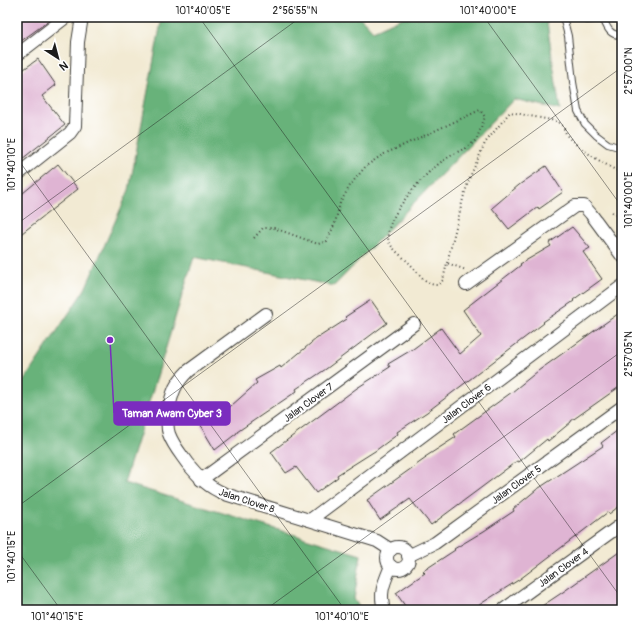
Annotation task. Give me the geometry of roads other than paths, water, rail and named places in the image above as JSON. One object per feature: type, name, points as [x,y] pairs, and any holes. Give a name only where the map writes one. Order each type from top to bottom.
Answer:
[{"type":"street","points":[[17,54],[66,17]]},
{"type":"street","points":[[17,175],[70,133],[75,126],[78,42],[82,17]]},
{"type":"street","points":[[466,284],[575,206],[584,206],[622,256]]},
{"type":"street","name":"Jalan Clover 6","points":[[310,520],[622,286]]},
{"type":"street","name":"Jalan Clover 8","points":[[266,314],[188,371],[181,379],[175,388],[167,419],[168,432],[174,446],[201,480],[213,489],[377,541],[391,550]]},
{"type":"street","name":"Jalan Clover 7","points":[[201,480],[414,324]]},
{"type":"street","name":"Jalan Clover 5","points":[[408,556],[435,543],[622,407]]},
{"type":"street","name":"Jalan Clover 4","points":[[503,610],[622,524]]},
{"type":"street","points":[[400,548],[405,550],[408,556],[405,566],[398,568],[391,566],[387,558],[391,550],[400,548]]},
{"type":"street","points":[[384,610],[382,602],[382,586],[391,566]]},
{"type":"lane","points":[[563,17],[568,36],[578,111],[585,124],[596,135],[608,144],[622,148]]},
{"type":"lane","points":[[585,17],[586,20],[603,18],[607,28],[613,34],[622,35]]},
{"type":"place","name":"Taman Awam Cyber 3","points":[[110,340]]}]
